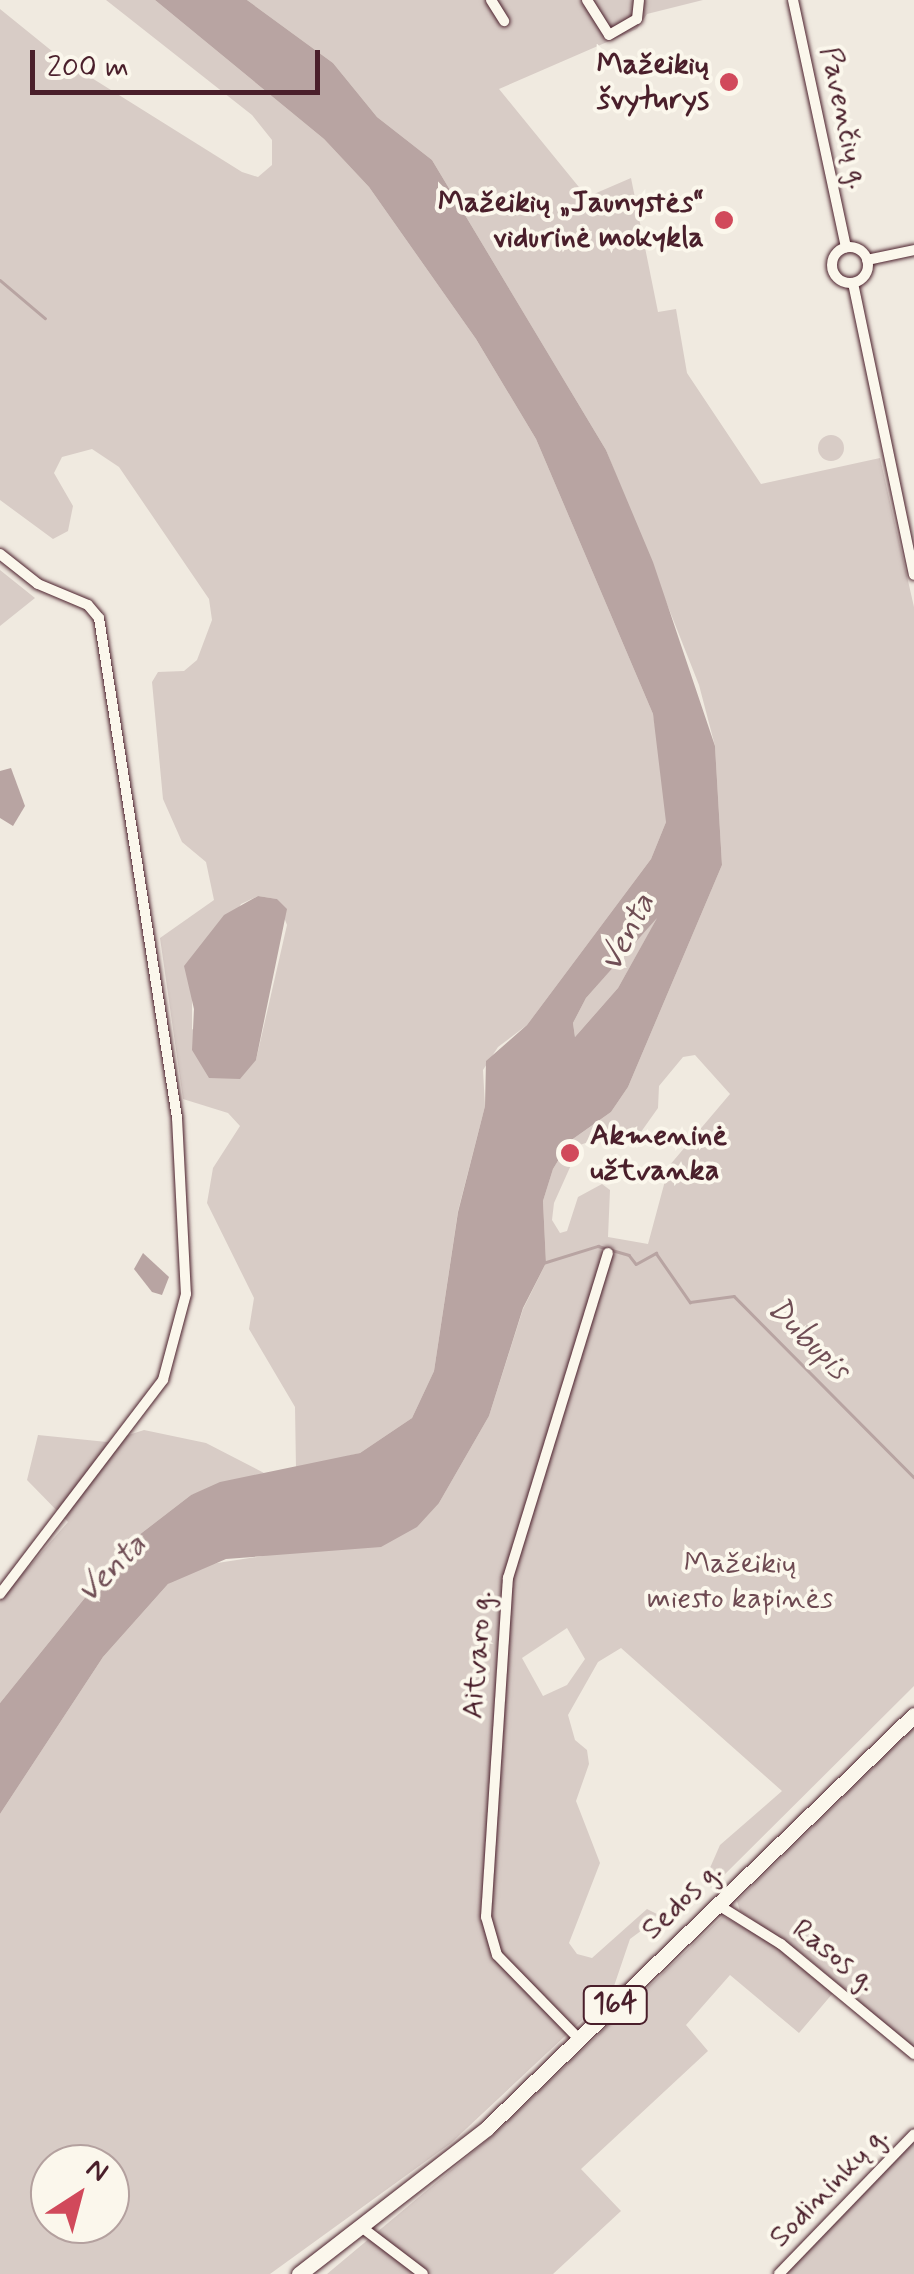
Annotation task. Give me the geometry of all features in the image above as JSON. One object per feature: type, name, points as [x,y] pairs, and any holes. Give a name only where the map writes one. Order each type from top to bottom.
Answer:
[{"type":"main road","name":"Sedos g.","points":[[299,2274],[453,2158],[914,1716]]},
{"type":"street","points":[[491,0],[504,21]]},
{"type":"street","points":[[587,0],[609,35],[637,19],[639,0]]},
{"type":"street","name":"Pavenčių g.","points":[[793,0],[846,247]]},
{"type":"street","points":[[867,260],[865,274],[853,283],[839,280],[832,267],[846,247],[867,260],[914,250]]},
{"type":"street","points":[[853,283],[914,575]]},
{"type":"street","points":[[0,554],[38,584],[88,604],[99,618],[177,1118],[185,1214],[186,1294],[163,1380],[0,1594]]},
{"type":"street","name":"Aitvaro g.","points":[[579,2040],[497,1955],[486,1918],[511,1564],[608,1253]]},
{"type":"street","name":"Rasos g.","points":[[718,1904],[781,1944],[914,2054]]},
{"type":"street","name":"Sodininkų g.","points":[[779,2274],[914,2134]]},
{"type":"street","points":[[364,2228],[423,2274]]},
{"type":"green space","points":[[106,0],[155,0],[324,139],[369,187],[476,339],[536,439],[653,714],[667,794],[666,822],[651,859],[527,1025],[498,1047],[483,1070],[485,1106],[458,1211],[434,1371],[412,1418],[360,1453],[296,1469],[295,1407],[249,1329],[254,1298],[207,1203],[213,1168],[240,1126],[228,1113],[183,1099],[160,938],[214,900],[206,862],[182,842],[163,799],[152,682],[158,672],[184,671],[197,660],[212,620],[209,599],[119,467],[92,449],[62,457],[54,473],[73,506],[68,531],[53,539],[0,500],[0,9],[63,60],[242,172],[258,177],[272,165],[272,140],[252,115]],"holes":[[[258,896],[277,899],[287,925],[256,1060],[192,1029],[192,993],[241,904]]]},
{"type":"green space","name":"Mažeikių miesto kapinės","points":[[247,0],[703,0],[647,14],[637,29],[499,89],[587,197],[631,178],[658,312],[676,309],[687,373],[761,484],[880,458],[914,607],[914,1686],[711,1888],[706,1877],[720,1845],[782,1791],[621,1648],[598,1662],[568,1715],[575,1740],[587,1750],[589,1764],[576,1801],[600,1863],[569,1943],[577,1954],[592,1958],[647,1909],[661,1916],[630,1939],[612,1992],[451,2143],[270,2274],[0,2274],[0,1814],[103,1657],[168,1584],[198,1566],[263,1556],[439,1503],[489,1416],[523,1309],[546,1263],[543,1201],[553,1169],[570,1141],[611,1112],[628,1087],[722,865],[715,746],[699,685],[606,450],[432,160],[377,117],[333,63]],"holes":[[[695,1055],[730,1094],[669,1166],[648,1244],[608,1237],[610,1190],[602,1184],[578,1197],[567,1231],[560,1233],[552,1220],[554,1203],[580,1145],[599,1138],[615,1145],[636,1139],[658,1108],[659,1086],[683,1057]],[[567,1628],[585,1659],[567,1685],[543,1696],[522,1658]]]},
{"type":"green space","points":[[831,435],[840,439],[844,448],[840,457],[831,461],[822,457],[818,448],[822,439]]},
{"type":"green space","points":[[0,570],[35,598],[0,626]]},
{"type":"green space","points":[[659,915],[618,988],[575,1037],[573,1023],[586,998]]},
{"type":"green space","points":[[144,1430],[206,1443],[264,1473],[191,1495],[130,1542],[0,1703],[0,1600],[68,1522],[27,1480],[38,1435],[107,1442]]},
{"type":"green space","points":[[914,1728],[914,2049],[804,1955],[740,1911],[737,1901]]},
{"type":"green space","points":[[723,1916],[775,1945],[833,1993],[799,2033],[730,1975],[686,2025],[708,2051],[581,2169],[621,2211],[553,2274],[327,2274],[493,2135]]},
{"type":"green space","points":[[914,2127],[914,2274],[773,2274],[790,2256]]},
{"type":"water","name":"Venta","points":[[155,0],[247,0],[333,63],[377,117],[432,160],[606,450],[653,562],[715,746],[722,865],[628,1087],[611,1112],[570,1141],[553,1169],[543,1201],[546,1263],[523,1308],[489,1416],[439,1503],[417,1527],[381,1547],[226,1559],[168,1584],[103,1657],[0,1814],[0,1703],[130,1542],[191,1495],[220,1482],[360,1453],[412,1418],[434,1371],[458,1212],[485,1106],[486,1061],[527,1025],[651,859],[666,822],[653,714],[536,439],[476,339],[369,187],[324,139]],"holes":[[[657,918],[618,988],[575,1037],[573,1023],[586,998]]]},
{"type":"water","points":[[11,768],[25,806],[13,826],[0,818],[0,771]]},
{"type":"water","points":[[258,896],[277,899],[287,909],[256,1060],[240,1079],[209,1078],[192,1050],[194,1009],[184,966],[224,915]]},
{"type":"water","points":[[143,1253],[169,1277],[162,1295],[152,1292],[134,1269]]},
{"type":"waterway","points":[[0,280],[45,318]]},
{"type":"waterway","name":"Dubupis","points":[[543,1263],[598,1246],[629,1255],[636,1264],[656,1253],[690,1302],[734,1296],[914,1477]]},
{"type":"place","name":"Mažeikių švyturys","points":[[729,82]]},
{"type":"place","name":"Mažeikių „Jaunystės“ vidurinė mokykla","points":[[724,220]]},
{"type":"place","name":"Akmeninė užtvanka","points":[[570,1153]]}]
